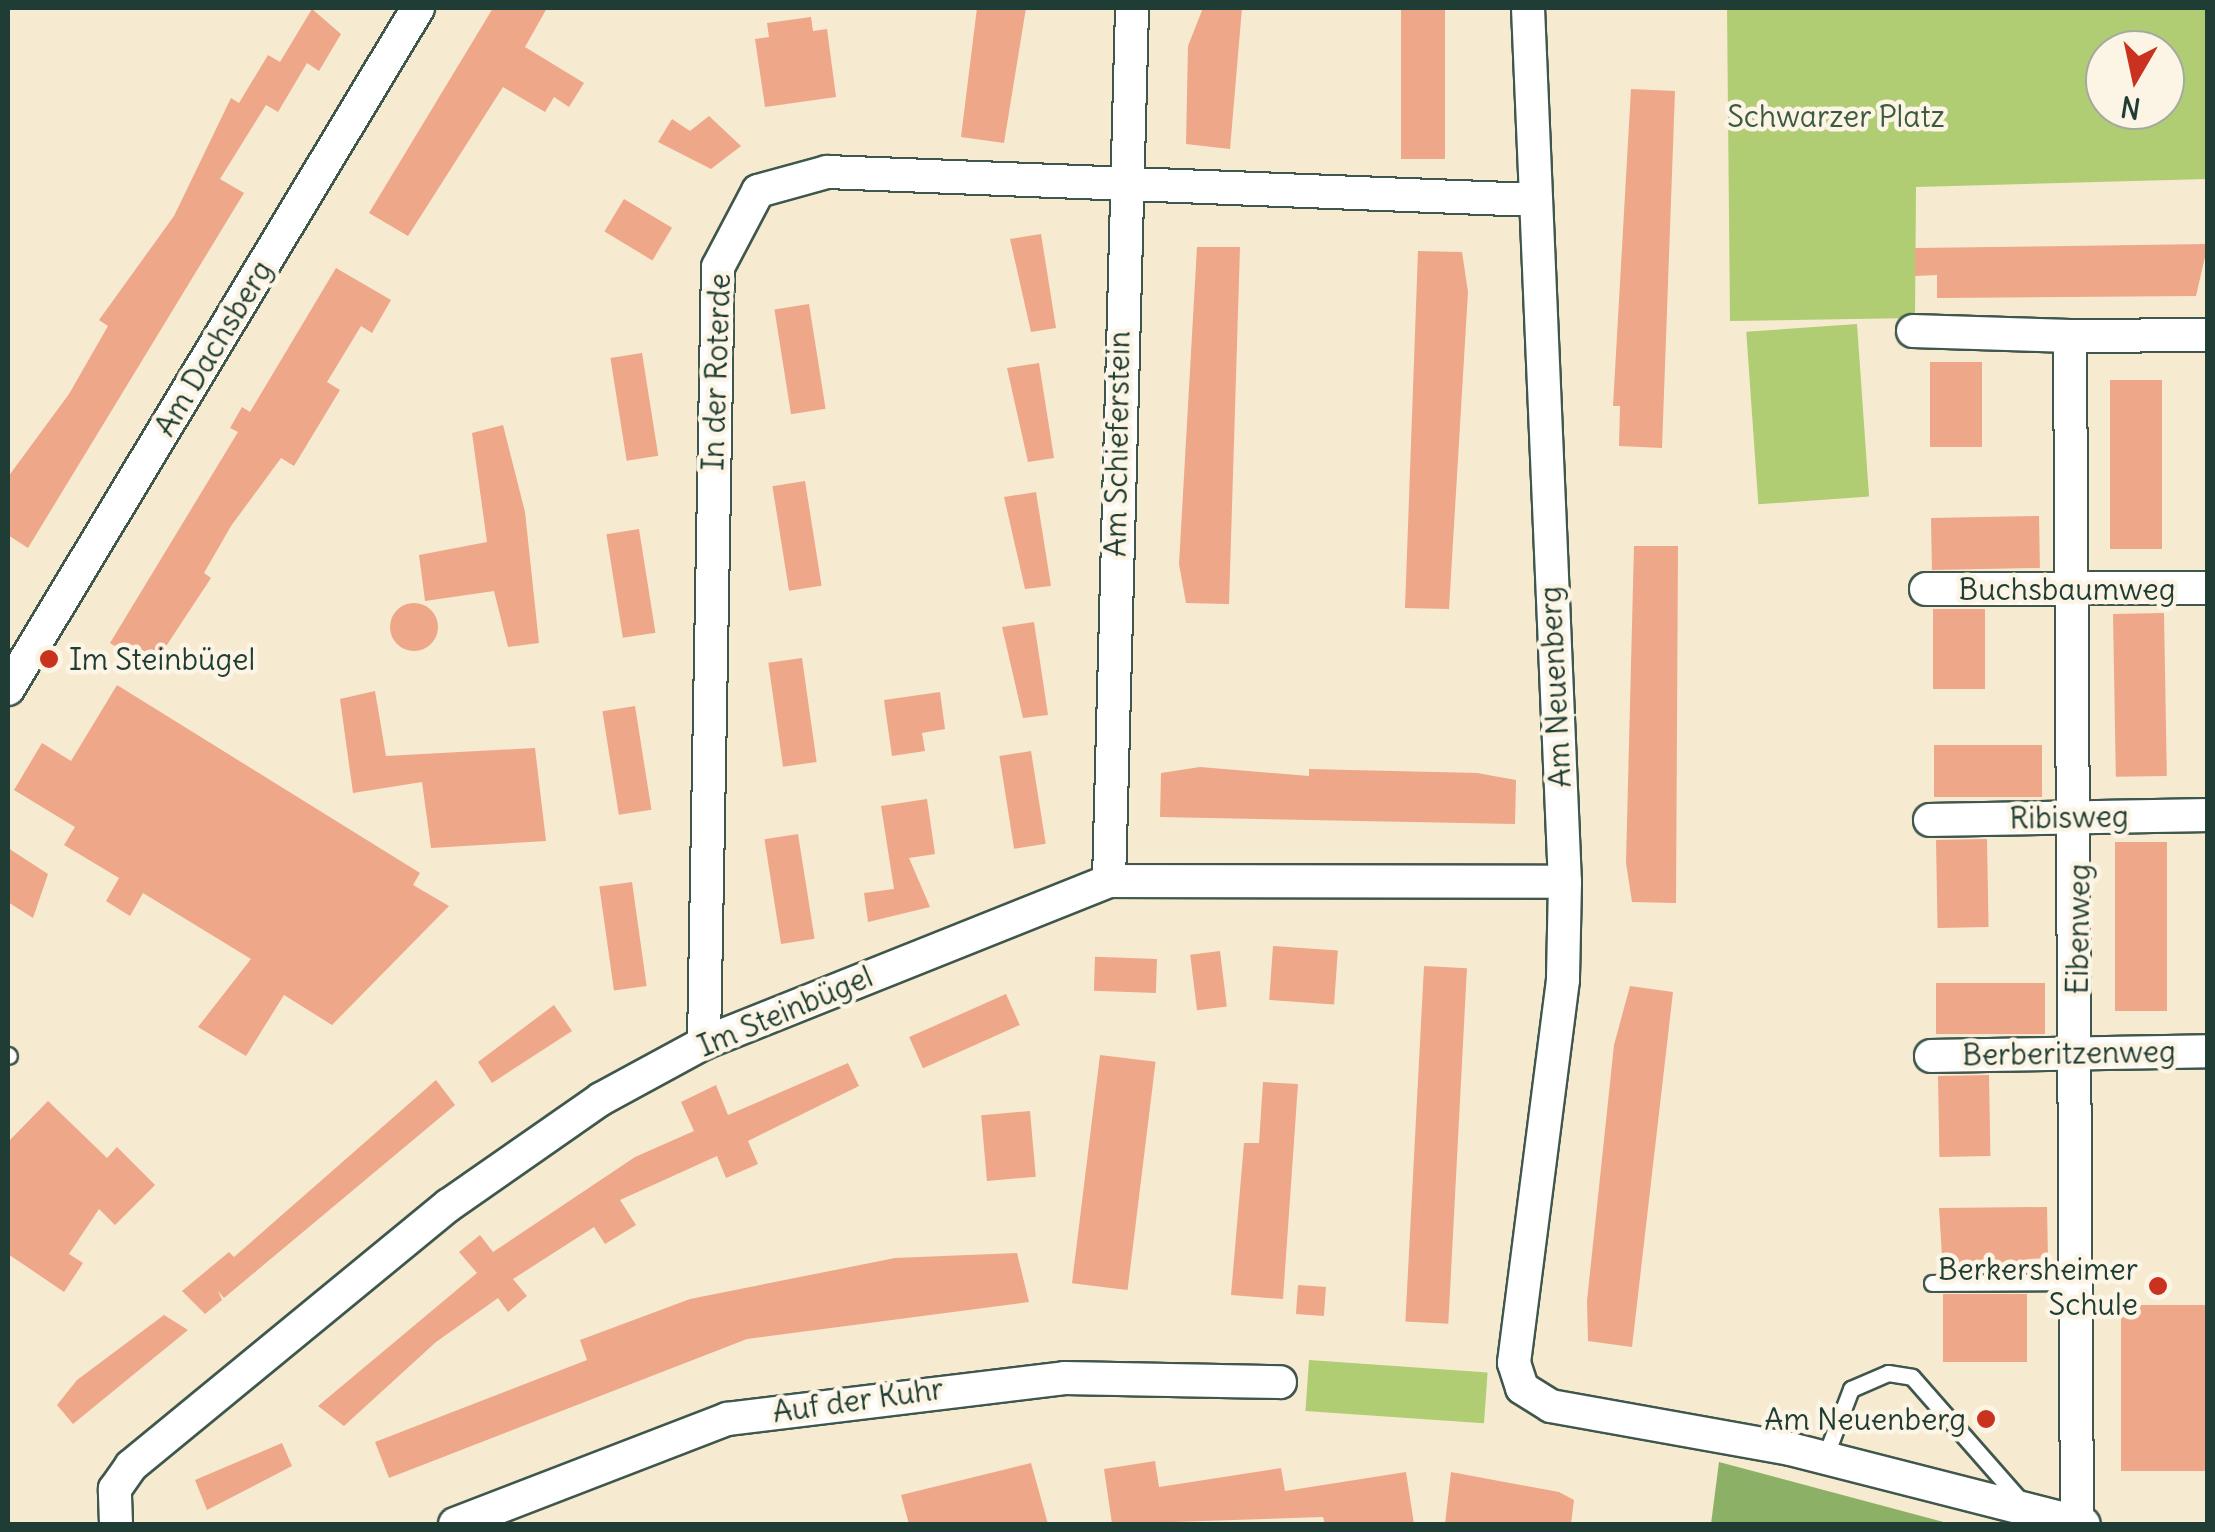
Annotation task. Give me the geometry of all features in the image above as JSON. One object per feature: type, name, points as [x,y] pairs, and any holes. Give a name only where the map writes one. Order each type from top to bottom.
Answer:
[{"type":"street","name":"Am Dachsberg","points":[[8,689],[418,8]]},
{"type":"street","name":"Am Schieferstein","points":[[1109,881],[1123,186],[1132,8]]},
{"type":"street","name":"Am Neuenberg","points":[[1528,8],[1532,200],[1565,882],[1563,980],[1514,1364],[1522,1388],[1552,1406],[1825,1457]]},
{"type":"street","name":"In der Roterde","points":[[704,1044],[718,267],[727,236],[758,191],[804,174],[1532,200]]},
{"type":"street","points":[[1913,331],[2208,335]]},
{"type":"street","name":"Eibenweg","points":[[2070,336],[2071,590],[2080,817],[2076,1052],[2080,1524]]},
{"type":"street","name":"Buchsbaumweg","points":[[1926,589],[2208,588]]},
{"type":"street","name":"Ribisweg","points":[[1930,820],[2208,814]]},
{"type":"street","name":"Im Steinbügel","points":[[116,1524],[115,1489],[131,1466],[449,1205],[602,1099],[704,1044],[1109,881],[1565,882]]},
{"type":"street","name":"Berberitzenweg","points":[[1931,1056],[2208,1052]]},
{"type":"street","name":"Auf der Kuhr","points":[[455,1524],[727,1419],[1065,1378],[1280,1382]]},
{"type":"street","points":[[1825,1457],[2080,1524]]},
{"type":"lane","points":[[1932,1283],[2079,1282]]},
{"type":"lane","points":[[1825,1457],[1851,1389],[1888,1373],[1912,1377],[2028,1510]]},
{"type":"green space","name":"Schwarzer Platz","points":[[1727,8],[2207,8],[2207,179],[1916,187],[1915,318],[1730,321]]},
{"type":"green space","points":[[1857,324],[1869,497],[1758,504],[1746,332]]},
{"type":"green space","points":[[1309,1360],[1488,1372],[1484,1423],[1305,1411]]},
{"type":"green space","points":[[1719,1462],[1951,1524],[1711,1524]]},
{"type":"building","points":[[493,8],[547,8],[525,47],[584,83],[569,107],[554,97],[545,112],[503,87],[408,236],[369,213]]},
{"type":"building","points":[[977,8],[1026,8],[1004,143],[961,137]]},
{"type":"building","points":[[1203,8],[1242,8],[1230,149],[1186,144],[1188,46]]},
{"type":"building","points":[[1401,8],[1445,8],[1445,159],[1401,159]]},
{"type":"building","points":[[312,9],[341,34],[319,71],[307,63],[278,112],[266,105],[220,179],[244,193],[28,548],[8,535],[8,477],[69,394],[108,326],[99,320],[174,216],[231,98],[239,103],[268,55],[280,62]]},
{"type":"building","points":[[811,17],[813,31],[827,29],[836,97],[765,107],[755,39],[769,37],[767,23]]},
{"type":"building","points":[[1631,89],[1675,91],[1662,448],[1619,446],[1620,406],[1613,406]]},
{"type":"building","points":[[709,116],[741,146],[711,169],[658,142],[672,119],[690,131]]},
{"type":"building","points":[[624,199],[672,228],[652,260],[604,232]]},
{"type":"building","points":[[1041,234],[1056,328],[1031,332],[1010,239]]},
{"type":"building","points":[[2208,244],[2196,296],[1937,298],[1937,275],[1915,276],[1915,248]]},
{"type":"building","points":[[1197,247],[1240,247],[1229,604],[1186,603],[1179,564]]},
{"type":"building","points":[[1418,251],[1462,252],[1468,292],[1449,609],[1405,608]]},
{"type":"building","points":[[336,268],[391,300],[372,333],[361,326],[327,382],[340,390],[294,466],[281,458],[231,526],[204,573],[211,578],[151,669],[110,643],[238,432],[230,428],[242,407],[250,412]]},
{"type":"building","points":[[809,304],[826,409],[791,414],[774,309]]},
{"type":"building","points":[[642,353],[658,456],[627,461],[610,358]]},
{"type":"building","points":[[1930,362],[1982,362],[1982,447],[1930,447]]},
{"type":"building","points":[[1039,363],[1054,458],[1028,462],[1007,368]]},
{"type":"building","points":[[2110,380],[2162,380],[2162,549],[2110,549]]},
{"type":"building","points":[[503,425],[525,512],[539,643],[508,647],[494,591],[425,601],[419,555],[487,542],[472,433]]},
{"type":"building","points":[[805,481],[822,586],[789,591],[772,486]]},
{"type":"building","points":[[1036,492],[1051,586],[1025,589],[1004,497]]},
{"type":"building","points":[[2039,516],[2040,568],[1932,570],[1931,518]]},
{"type":"building","points":[[639,529],[655,633],[623,638],[606,534]]},
{"type":"building","points":[[1634,546],[1678,546],[1676,903],[1632,902],[1626,863]]},
{"type":"building","points":[[414,603],[431,610],[438,627],[431,644],[414,651],[397,644],[390,627],[397,610]]},
{"type":"building","points":[[1933,609],[1985,609],[1985,689],[1933,689]]},
{"type":"building","points":[[2164,613],[2167,776],[2116,777],[2113,614]]},
{"type":"building","points":[[1034,622],[1048,715],[1023,718],[1002,627]]},
{"type":"building","points":[[802,658],[817,762],[783,767],[768,663]]},
{"type":"building","points":[[117,685],[420,873],[413,885],[449,906],[332,1025],[284,995],[246,1056],[198,1027],[251,959],[143,893],[130,916],[106,901],[119,878],[64,845],[75,827],[14,790],[42,743],[71,761]]},
{"type":"building","points":[[375,691],[386,756],[535,748],[546,841],[431,848],[422,782],[353,793],[340,699]]},
{"type":"building","points":[[940,692],[945,729],[922,733],[925,751],[892,756],[884,700]]},
{"type":"building","points":[[635,706],[651,810],[619,815],[602,711]]},
{"type":"building","points":[[1934,745],[2042,745],[2042,797],[1934,797]]},
{"type":"building","points":[[1031,751],[1046,844],[1014,849],[999,756]]},
{"type":"building","points":[[1200,767],[1309,776],[1309,769],[1477,773],[1516,780],[1515,824],[1160,817],[1161,773]]},
{"type":"building","points":[[927,799],[935,854],[909,858],[930,907],[868,922],[864,893],[894,889],[881,806]]},
{"type":"building","points":[[798,834],[815,939],[781,944],[764,839]]},
{"type":"building","points":[[1987,839],[1989,927],[1938,928],[1936,840]]},
{"type":"building","points":[[2115,842],[2167,842],[2167,1011],[2115,1011]]},
{"type":"building","points":[[8,848],[48,874],[33,918],[8,902]]},
{"type":"building","points":[[632,882],[647,986],[614,991],[599,887]]},
{"type":"building","points":[[1273,946],[1338,951],[1334,1004],[1269,1000]]},
{"type":"building","points":[[1220,951],[1227,1007],[1197,1010],[1190,955]]},
{"type":"building","points":[[1095,957],[1157,959],[1156,993],[1094,991]]},
{"type":"building","points":[[1424,966],[1467,968],[1448,1324],[1405,1322]]},
{"type":"building","points":[[1936,983],[2045,983],[2045,1034],[1936,1034]]},
{"type":"building","points":[[1630,986],[1673,992],[1632,1347],[1588,1341],[1587,1301],[1614,1045]]},
{"type":"building","points":[[1006,994],[1020,1025],[923,1068],[909,1037]]},
{"type":"building","points":[[554,1005],[572,1031],[492,1083],[478,1062]]},
{"type":"building","points":[[1100,1055],[1156,1062],[1128,1290],[1072,1283]]},
{"type":"building","points":[[848,1063],[859,1086],[748,1141],[758,1164],[726,1178],[717,1156],[620,1200],[636,1225],[605,1244],[594,1227],[513,1279],[527,1296],[508,1312],[498,1298],[436,1342],[344,1426],[318,1406],[477,1273],[459,1252],[480,1235],[493,1252],[635,1157],[694,1131],[681,1102],[716,1085],[728,1115]]},
{"type":"building","points":[[1989,1075],[1990,1156],[1939,1157],[1938,1076]]},
{"type":"building","points":[[436,1080],[455,1105],[224,1298],[218,1291],[222,1300],[205,1314],[182,1291],[229,1252],[234,1257]]},
{"type":"building","points":[[1263,1082],[1298,1084],[1283,1299],[1231,1295],[1244,1143],[1259,1143]]},
{"type":"building","points":[[48,1101],[107,1158],[117,1147],[155,1185],[115,1225],[99,1209],[69,1254],[83,1263],[64,1292],[8,1254],[8,1142]]},
{"type":"building","points":[[1030,1111],[1036,1177],[987,1181],[981,1115]]},
{"type":"building","points":[[2047,1207],[2048,1258],[2027,1259],[2027,1271],[1943,1272],[1939,1208]]},
{"type":"building","points":[[1017,1253],[1029,1302],[747,1339],[389,1478],[375,1442],[587,1360],[580,1340],[690,1299],[895,1258]]},
{"type":"building","points":[[1298,1285],[1326,1287],[1324,1316],[1296,1314]]},
{"type":"building","points":[[1943,1294],[2027,1294],[2027,1362],[1943,1362]]},
{"type":"building","points":[[2121,1305],[2208,1305],[2208,1471],[2121,1471]]},
{"type":"building","points":[[164,1315],[188,1330],[73,1424],[57,1405],[77,1380]]},
{"type":"building","points":[[282,1443],[292,1466],[207,1510],[195,1480]]},
{"type":"building","points":[[1155,1461],[1159,1487],[1281,1468],[1285,1491],[1406,1472],[1414,1524],[1325,1524],[1323,1517],[1112,1524],[1104,1469]]},
{"type":"building","points":[[1031,1463],[1048,1524],[909,1524],[901,1495]]},
{"type":"building","points":[[1451,1472],[1559,1492],[1574,1500],[1571,1524],[1445,1524]]},
{"type":"place","name":"Im Steinbügel","points":[[49,659]]},
{"type":"place","name":"Berkersheimer Schule","points":[[2158,1286]]},
{"type":"place","name":"Am Neuenberg","points":[[1986,1419]]}]
